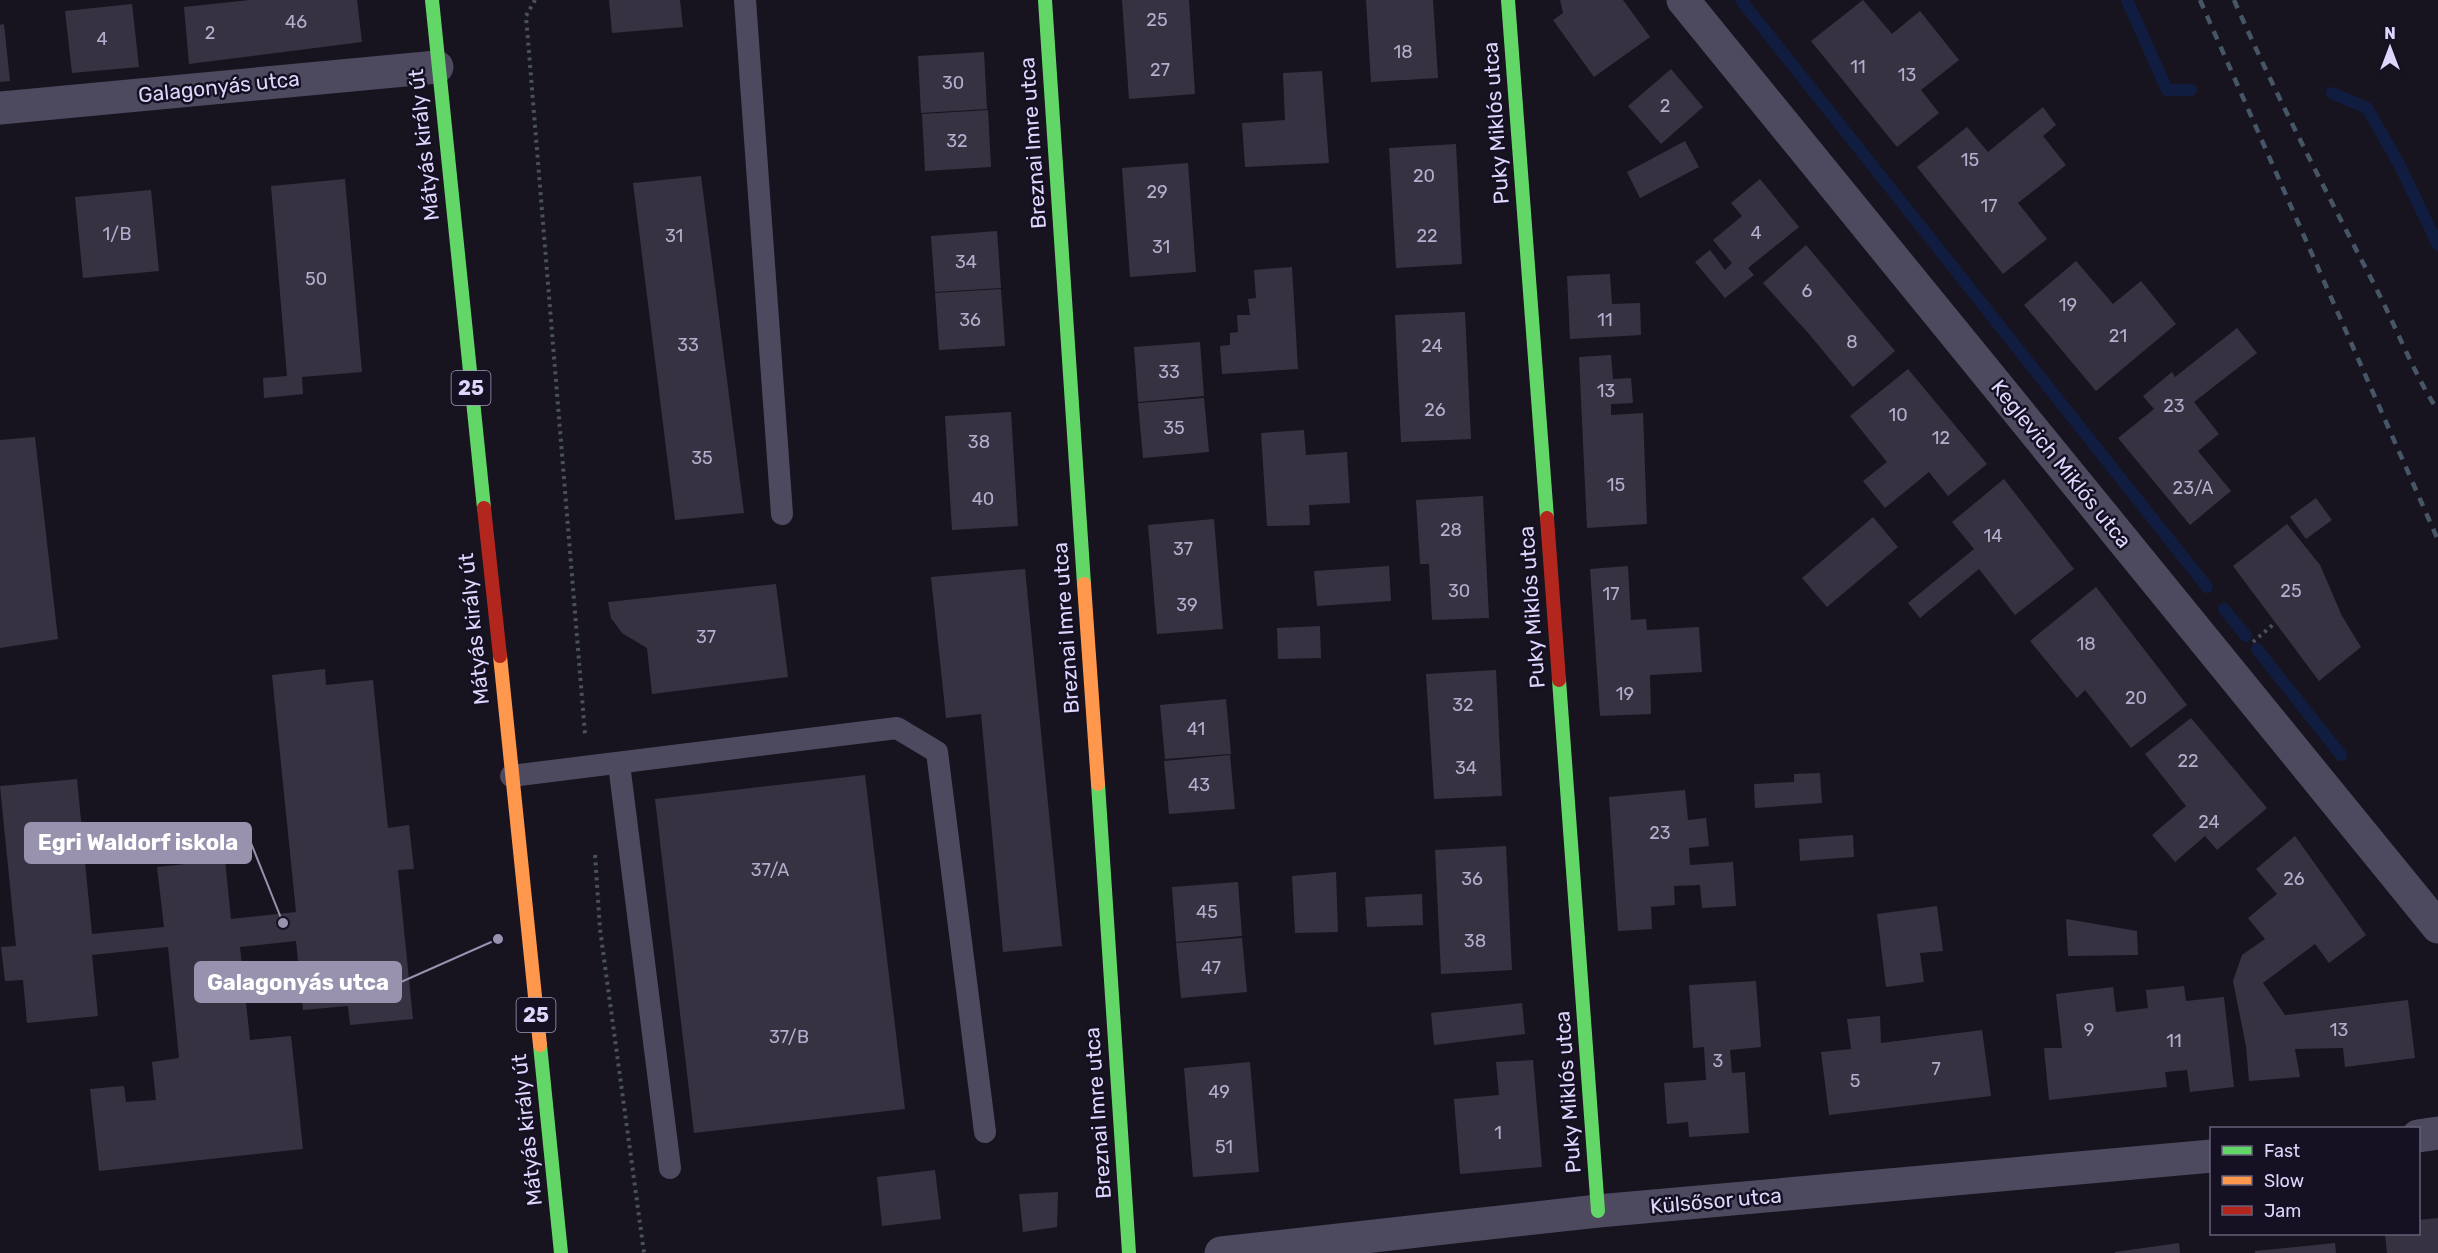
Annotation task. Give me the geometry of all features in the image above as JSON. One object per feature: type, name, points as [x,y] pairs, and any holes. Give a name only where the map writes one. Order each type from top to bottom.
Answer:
[{"type":"street","name":"Mátyás király út","points":[[432,0],[437,67],[561,1253]]},
{"type":"street","name":"Breznai Imre utca","points":[[1045,0],[1129,1253]]},
{"type":"street","name":"Puky Miklós utca","points":[[1508,0],[1598,1211]]},
{"type":"street","name":"Keglevich Miklós utca","points":[[1683,0],[2438,927]]},
{"type":"street","name":"Galagonyás utca","points":[[0,108],[437,67]]},
{"type":"street","points":[[2420,1136],[2438,1133]]},
{"type":"street","name":"Külsősor utca","points":[[1221,1253],[1598,1211],[2210,1156]]},
{"type":"lane","points":[[745,0],[782,514]]},
{"type":"lane","points":[[511,776],[897,728],[937,752],[985,1132]]},
{"type":"lane","points":[[619,764],[670,1168]]},
{"type":"path","points":[[536,0],[526,16],[588,768]]},
{"type":"path","points":[[594,848],[600,929],[644,1253]]},
{"type":"building","points":[[250,0],[357,0],[362,42],[189,64],[184,7]]},
{"type":"building","points":[[609,0],[680,0],[683,27],[612,33]]},
{"type":"building","points":[[1122,0],[1189,0],[1195,94],[1129,99]]},
{"type":"building","points":[[1366,0],[1433,0],[1438,78],[1371,82]]},
{"type":"building","points":[[1560,0],[1623,0],[1650,37],[1594,77],[1553,20],[1563,13]]},
{"type":"building","points":[[1863,0],[1892,34],[1920,11],[1959,60],[1921,90],[1939,113],[1897,147],[1811,41]]},
{"type":"building","points":[[132,4],[139,67],[72,73],[65,11]]},
{"type":"building","points":[[4,24],[10,81],[0,82],[0,25]]},
{"type":"building","points":[[984,52],[987,109],[921,113],[918,56]]},
{"type":"building","points":[[1671,69],[1703,107],[1661,144],[1628,106]]},
{"type":"building","points":[[1322,71],[1329,163],[1245,167],[1242,123],[1285,120],[1283,73]]},
{"type":"building","points":[[2043,107],[2056,125],[2043,136],[2066,165],[2018,203],[2047,239],[2003,274],[1917,167],[1967,127],[1988,152]]},
{"type":"building","points":[[988,110],[991,167],[925,171],[922,114]]},
{"type":"building","points":[[1685,141],[1699,167],[1640,198],[1627,172]]},
{"type":"building","points":[[1456,144],[1462,264],[1396,268],[1389,148]]},
{"type":"building","points":[[1188,163],[1196,272],[1130,277],[1122,168]]},
{"type":"building","points":[[701,176],[744,513],[675,520],[633,183]]},
{"type":"building","points":[[345,179],[362,372],[302,377],[303,394],[264,398],[263,378],[287,376],[271,186]]},
{"type":"building","points":[[1760,179],[1799,227],[1748,268],[1754,275],[1725,298],[1695,262],[1710,250],[1725,270],[1732,263],[1713,240],[1742,216],[1731,203]]},
{"type":"building","points":[[151,190],[159,271],[83,278],[75,197]]},
{"type":"building","points":[[997,231],[1001,288],[935,292],[931,236]]},
{"type":"building","points":[[1806,245],[1895,351],[1853,387],[1763,283]]},
{"type":"building","points":[[2076,261],[2113,304],[2141,281],[2176,324],[2096,391],[2024,305]]},
{"type":"building","points":[[1292,267],[1298,369],[1222,374],[1220,346],[1230,345],[1230,333],[1238,332],[1237,315],[1250,315],[1248,299],[1256,298],[1254,270]]},
{"type":"building","points":[[1610,274],[1612,304],[1640,303],[1641,335],[1570,339],[1567,276]]},
{"type":"building","points":[[1001,289],[1005,346],[939,350],[935,293]]},
{"type":"building","points":[[1465,312],[1471,439],[1401,442],[1395,315]]},
{"type":"building","points":[[2237,328],[2257,353],[2194,402],[2219,434],[2198,451],[2231,491],[2190,525],[2118,438],[2154,409],[2143,396],[2172,372],[2175,377]]},
{"type":"building","points":[[1200,342],[1204,396],[1138,402],[1134,347]]},
{"type":"building","points":[[1611,355],[1613,379],[1631,378],[1633,403],[1611,404],[1611,415],[1643,413],[1647,524],[1587,528],[1579,357]]},
{"type":"building","points":[[1908,369],[1987,464],[1948,496],[1929,472],[1885,508],[1863,481],[1887,462],[1850,416]]},
{"type":"building","points":[[1204,398],[1209,452],[1143,458],[1138,403]]},
{"type":"building","points":[[1011,412],[1018,526],[952,530],[945,416]]},
{"type":"building","points":[[1304,430],[1306,455],[1347,452],[1350,503],[1309,505],[1310,525],[1267,526],[1261,433]]},
{"type":"building","points":[[35,437],[58,639],[0,648],[0,440]]},
{"type":"building","points":[[2004,479],[2074,569],[2015,615],[1979,569],[1920,618],[1908,603],[1974,549],[1952,522]]},
{"type":"building","points":[[1483,496],[1489,618],[1432,620],[1429,564],[1420,564],[1416,500]]},
{"type":"building","points":[[2316,498],[2332,520],[2306,539],[2290,517]]},
{"type":"building","points":[[1873,517],[1898,547],[1827,607],[1802,578]]},
{"type":"building","points":[[1214,519],[1223,629],[1157,634],[1148,525]]},
{"type":"building","points":[[2287,524],[2320,565],[2342,616],[2361,647],[2319,681],[2233,566]]},
{"type":"building","points":[[1389,566],[1391,601],[1317,606],[1314,571]]},
{"type":"building","points":[[1628,566],[1631,620],[1646,619],[1647,630],[1699,627],[1702,672],[1650,675],[1651,714],[1600,716],[1590,569]]},
{"type":"building","points":[[1025,569],[1062,946],[1003,952],[981,714],[946,718],[931,577]]},
{"type":"building","points":[[776,584],[788,677],[652,694],[647,648],[622,633],[611,618],[608,602]]},
{"type":"building","points":[[2096,587],[2187,705],[2131,748],[2085,690],[2077,698],[2030,641]]},
{"type":"building","points":[[1320,626],[1321,658],[1278,659],[1277,628]]},
{"type":"building","points":[[325,669],[326,685],[373,680],[388,828],[409,825],[414,869],[398,870],[413,1019],[350,1025],[348,1006],[303,1010],[296,941],[240,947],[250,1040],[291,1036],[303,1149],[99,1171],[90,1089],[124,1086],[126,1102],[156,1100],[152,1062],[179,1058],[168,947],[92,955],[98,1016],[27,1023],[23,980],[5,981],[1,947],[16,946],[0,786],[77,779],[92,934],[164,927],[157,867],[225,860],[231,919],[296,912],[272,675]]},
{"type":"building","points":[[1496,670],[1502,796],[1434,799],[1426,674]]},
{"type":"building","points":[[1226,699],[1231,754],[1165,759],[1160,705]]},
{"type":"building","points":[[2191,718],[2267,808],[2217,850],[2205,836],[2175,862],[2152,835],[2186,806],[2145,754]]},
{"type":"building","points":[[1230,755],[1235,809],[1169,814],[1164,761]]},
{"type":"building","points":[[1820,773],[1822,803],[1755,808],[1754,784],[1794,782],[1794,774]]},
{"type":"building","points":[[865,775],[905,1109],[694,1133],[655,799]]},
{"type":"building","points":[[1685,790],[1688,820],[1706,818],[1709,846],[1689,848],[1690,865],[1733,862],[1736,906],[1702,908],[1700,885],[1674,886],[1675,905],[1651,907],[1652,929],[1618,931],[1609,797]]},
{"type":"building","points":[[1853,835],[1854,857],[1800,861],[1799,839]]},
{"type":"building","points":[[2295,836],[2366,935],[2329,963],[2315,944],[2263,983],[2285,1015],[2408,1000],[2415,1058],[2345,1067],[2343,1048],[2295,1049],[2300,1077],[2249,1081],[2246,1046],[2233,981],[2242,955],[2265,939],[2248,918],[2277,894],[2256,869]]},
{"type":"building","points":[[1506,846],[1512,970],[1441,974],[1435,850]]},
{"type":"building","points":[[1336,872],[1338,932],[1295,933],[1292,876]]},
{"type":"building","points":[[1238,882],[1242,936],[1176,942],[1172,887]]},
{"type":"building","points":[[1422,894],[1423,925],[1367,927],[1365,897]]},
{"type":"building","points":[[1937,906],[1943,951],[1920,953],[1924,982],[1886,987],[1877,914]]},
{"type":"building","points":[[2066,919],[2137,931],[2138,955],[2068,956]]},
{"type":"building","points":[[1242,938],[1247,992],[1181,998],[1176,943]]},
{"type":"building","points":[[1756,981],[1761,1047],[1730,1050],[1732,1073],[1745,1072],[1749,1133],[1689,1137],[1688,1122],[1667,1124],[1664,1083],[1706,1080],[1704,1047],[1693,1048],[1689,985]]},
{"type":"building","points":[[2184,986],[2186,1001],[2224,997],[2234,1087],[2190,1092],[2187,1070],[2165,1072],[2167,1087],[2049,1100],[2044,1048],[2062,1048],[2056,994],[2113,987],[2116,1012],[2148,1008],[2146,990]]},
{"type":"building","points":[[1522,1003],[1525,1034],[1434,1045],[1431,1013]]},
{"type":"building","points":[[1880,1016],[1881,1043],[1982,1030],[1991,1096],[1829,1115],[1821,1052],[1851,1049],[1847,1019]]},
{"type":"building","points":[[1533,1060],[1542,1167],[1460,1174],[1454,1099],[1499,1095],[1496,1062]]},
{"type":"building","points":[[1250,1062],[1259,1172],[1193,1177],[1184,1068]]},
{"type":"building","points":[[935,1170],[941,1219],[882,1226],[877,1177]]},
{"type":"building","points":[[1058,1192],[1057,1227],[1023,1232],[1019,1194]]},
{"type":"building","points":[[2438,1218],[2438,1253],[2387,1253],[2385,1235],[2420,1235],[2420,1220]]},
{"type":"building","points":[[2179,1243],[2180,1253],[2115,1253],[2115,1252]]},
{"type":"building","points":[[2335,1243],[2336,1253],[2255,1253],[2255,1251]]},
{"type":"waterway","points":[[1741,0],[2207,587]]},
{"type":"waterway","points":[[2127,0],[2167,90],[2191,90]]},
{"type":"waterway","points":[[2332,93],[2367,108],[2398,162],[2438,245]]},
{"type":"waterway","points":[[2224,609],[2246,636]]},
{"type":"waterway","points":[[2257,649],[2341,755]]},
{"type":"railway","points":[[2200,0],[2438,540]]},
{"type":"railway","points":[[2234,0],[2267,73],[2438,411]]},
{"type":"traffic: fast","points":[[432,0],[484,508]]},
{"type":"traffic: fast","points":[[1045,0],[1084,584]]},
{"type":"traffic: fast","points":[[1508,0],[1547,518]]},
{"type":"traffic: fast","points":[[1559,680],[1598,1211]]},
{"type":"traffic: fast","points":[[1098,784],[1129,1253]]},
{"type":"traffic: fast","points":[[540,1045],[561,1253]]},
{"type":"traffic: slow","points":[[1084,584],[1098,784]]},
{"type":"traffic: slow","points":[[500,656],[540,1045]]},
{"type":"traffic: jam","points":[[484,508],[500,656]]},
{"type":"traffic: jam","points":[[1547,518],[1559,680]]},
{"type":"place","name":"Egri Waldorf iskola","points":[[283,923]]},
{"type":"place","name":"Galagonyás utca","points":[[498,939]]}]
